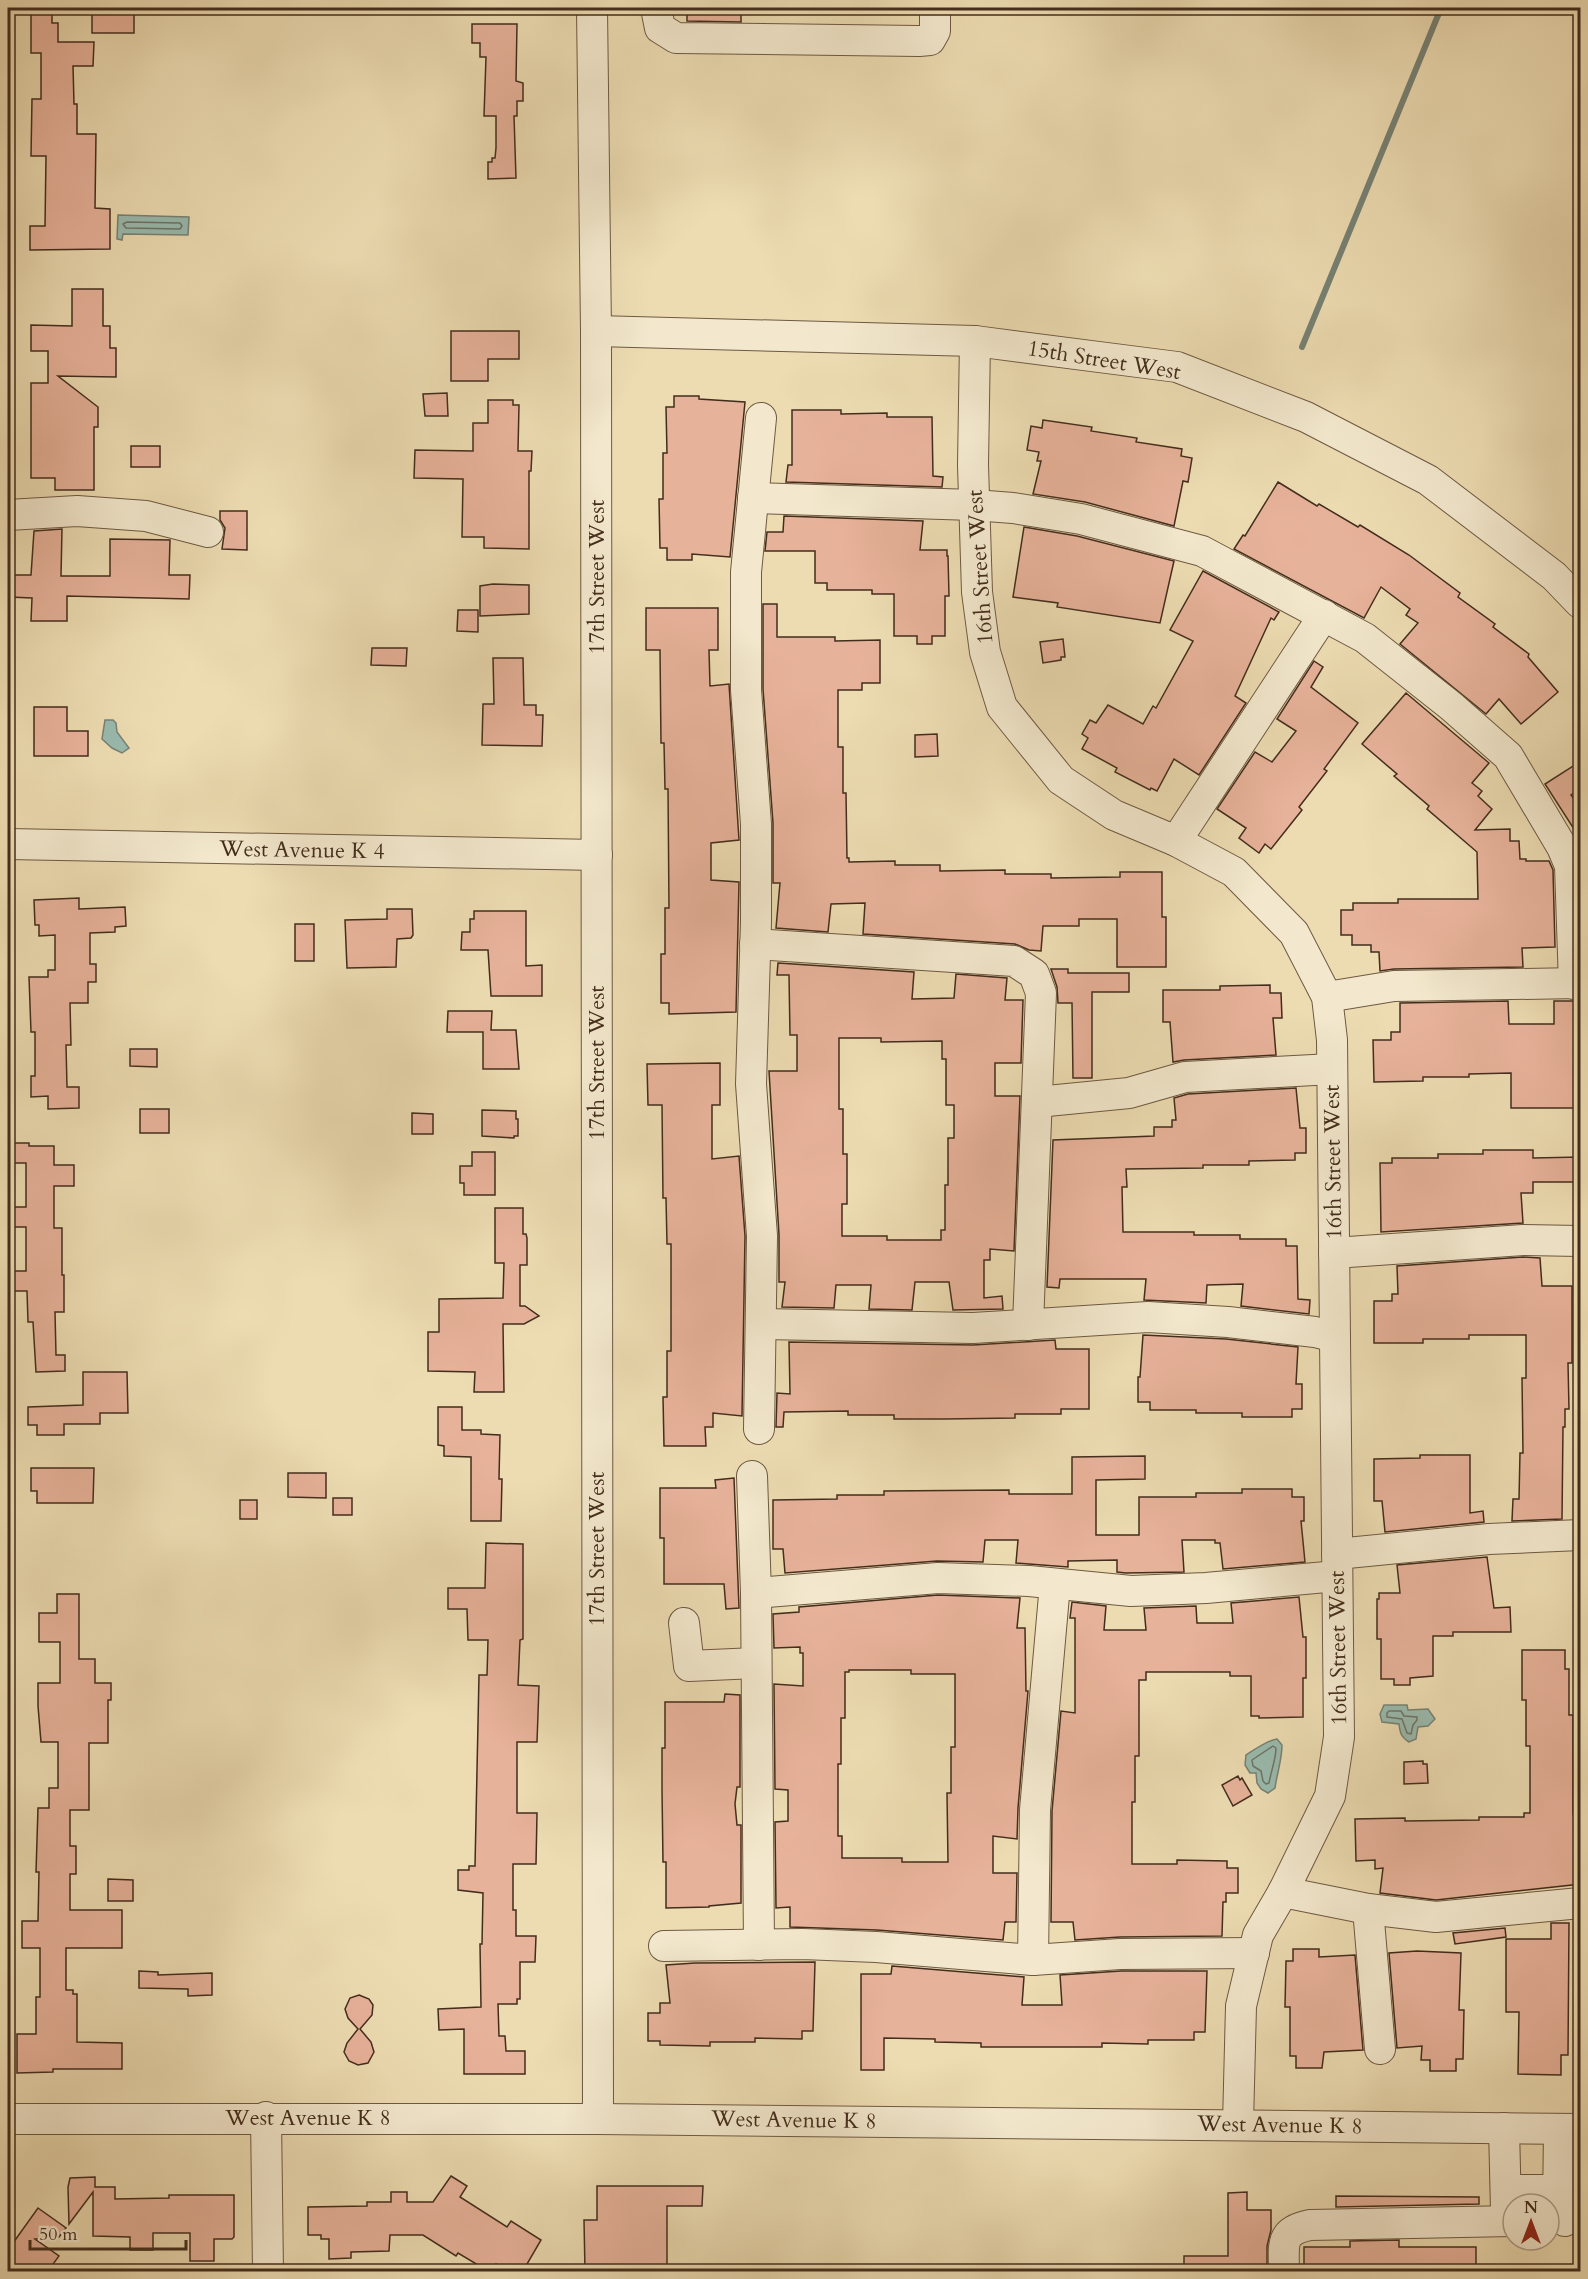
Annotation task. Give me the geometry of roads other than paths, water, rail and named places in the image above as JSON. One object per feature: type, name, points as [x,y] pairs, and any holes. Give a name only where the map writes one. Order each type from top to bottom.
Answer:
[{"type":"street","name":"17th Street West","points":[[592,8],[596,331],[598,2119]]},
{"type":"street","points":[[656,8],[660,28],[676,38],[919,41],[930,40],[935,31],[935,8]]},
{"type":"street","name":"15th Street West","points":[[596,331],[975,341],[1177,367],[1306,417],[1428,480],[1554,576],[1581,603]]},
{"type":"street","name":"16th Street West","points":[[975,341],[974,505],[977,592],[985,652],[1002,707],[1062,780],[1114,815],[1176,841],[1234,872],[1294,933],[1327,997],[1332,1069],[1339,1737],[1330,1796],[1283,1892],[1258,1935],[1241,2006],[1238,2124]]},
{"type":"street","points":[[759,1429],[762,1236],[751,1084],[756,824],[746,690],[746,572],[761,418]]},
{"type":"street","points":[[753,498],[1013,508],[1081,519],[1202,551],[1365,638],[1451,706],[1508,756],[1562,847],[1570,866],[1577,984],[1394,986],[1327,997]]},
{"type":"street","points":[[8,515],[77,511],[146,516],[208,532]]},
{"type":"street","points":[[1176,841],[1324,615]]},
{"type":"street","name":"West Avenue K 4","points":[[8,844],[597,855]]},
{"type":"street","points":[[755,944],[1014,962],[1034,974],[1041,993],[1028,1325]]},
{"type":"street","points":[[1037,1102],[1129,1093],[1185,1077],[1332,1069]]},
{"type":"street","points":[[1334,1253],[1523,1240],[1581,1241]]},
{"type":"street","points":[[762,1324],[974,1328],[1148,1317],[1228,1322],[1315,1332],[1335,1337]]},
{"type":"street","points":[[752,1476],[756,1593],[759,1945]]},
{"type":"street","points":[[756,1593],[938,1578],[1029,1581],[1131,1591],[1206,1588],[1489,1539],[1581,1535]]},
{"type":"street","points":[[1033,1960],[1035,1810],[1055,1584]]},
{"type":"street","points":[[684,1623],[689,1666],[756,1663]]},
{"type":"street","points":[[1283,1892],[1368,1909],[1436,1917],[1581,1903]]},
{"type":"street","points":[[1368,1909],[1380,2049]]},
{"type":"street","points":[[664,1946],[803,1944],[876,1947],[1033,1960],[1120,1954],[1254,1953]]},
{"type":"street","points":[[266,2117],[268,2271]]},
{"type":"street","name":"West Avenue K 8","points":[[8,2119],[266,2117],[598,2119],[1570,2129]]},
{"type":"street","points":[[1504,2128],[1506,2190],[1558,2190]]},
{"type":"street","points":[[1565,2222],[1560,2217],[1558,2209],[1558,2190],[1570,2129]]},
{"type":"street","points":[[1284,2271],[1284,2242],[1289,2232],[1298,2227],[1501,2221]]},
{"type":"water","points":[[118,215],[189,217],[188,235],[123,234],[122,240],[117,239]]},
{"type":"water","points":[[105,720],[113,720],[116,723],[117,732],[129,748],[122,753],[102,739]]},
{"type":"water","points":[[1384,1705],[1407,1705],[1408,1710],[1428,1709],[1435,1719],[1428,1726],[1418,1727],[1416,1739],[1409,1742],[1401,1734],[1399,1724],[1382,1722],[1380,1714]]},
{"type":"water","points":[[1277,1739],[1282,1745],[1280,1761],[1275,1788],[1268,1793],[1257,1783],[1256,1773],[1250,1773],[1245,1765],[1246,1755],[1265,1743]]},
{"type":"waterway","points":[[1302,347],[1441,8]]}]
